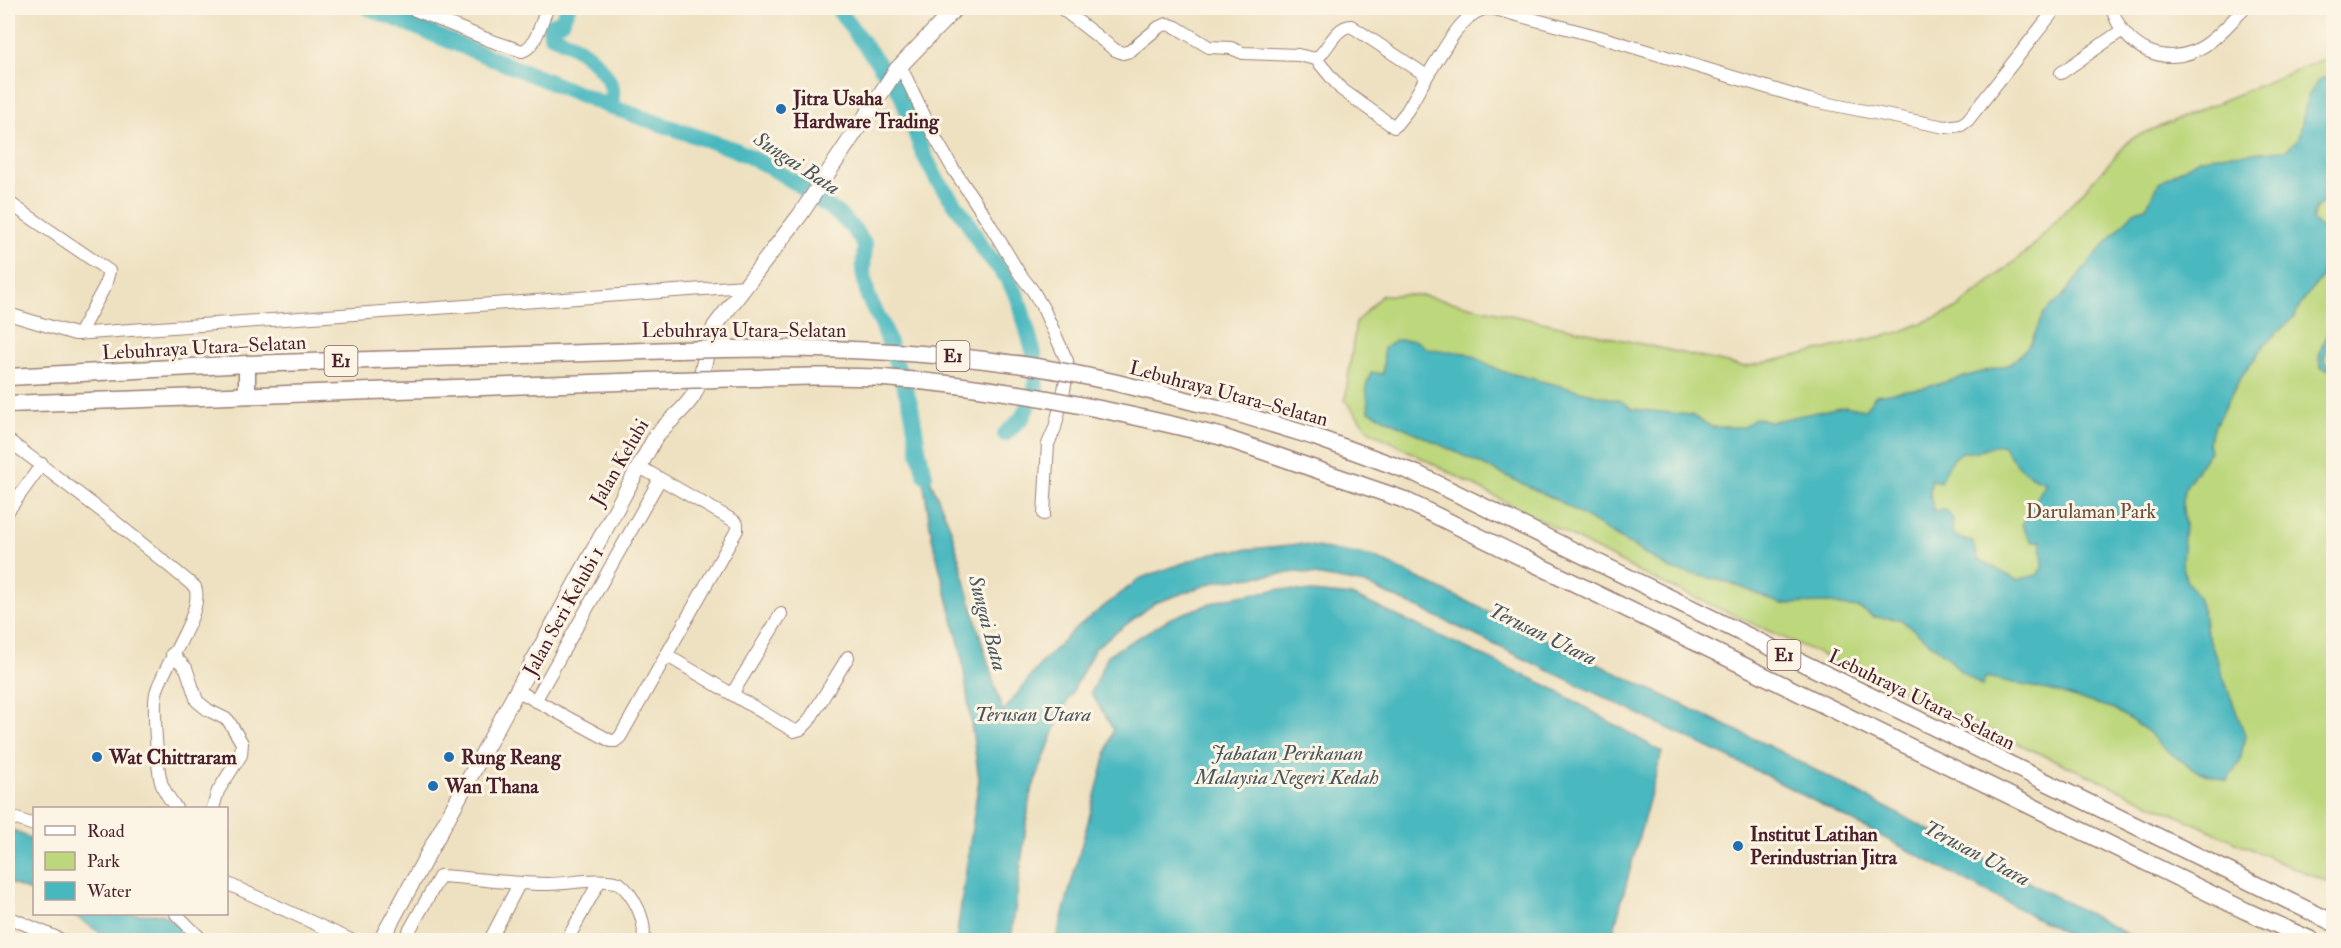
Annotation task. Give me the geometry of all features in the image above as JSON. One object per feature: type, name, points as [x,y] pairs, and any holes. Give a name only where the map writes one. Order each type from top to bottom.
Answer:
[{"type":"highway","name":"Lebuhraya Utara–Selatan","points":[[8,377],[247,364],[791,348],[952,356],[1032,366],[1077,375],[1226,410],[1406,469],[2334,923]]},
{"type":"highway","points":[[247,364],[247,395]]},
{"type":"highway","name":"E1","points":[[8,404],[785,376],[845,377],[947,384],[1016,393],[1074,403],[1219,436],[1401,500],[2246,912],[2311,940]]},
{"type":"main road","name":"Jalan Kelubi","points":[[384,936],[638,466],[666,423],[692,398],[699,381],[710,338],[724,314],[800,215],[898,67],[956,8]]},
{"type":"street","points":[[410,8],[522,51],[535,42],[541,20],[548,8]]},
{"type":"street","points":[[1061,8],[1121,53],[1130,51],[1159,27],[1167,24],[1209,47],[1231,48],[1243,53],[1298,55],[1316,59],[1341,89],[1394,127],[1407,111],[1426,76],[1466,20],[1479,10],[1491,8],[1600,37],[1809,100],[1937,126],[1961,125],[1982,102],[2056,8]]},
{"type":"street","points":[[2112,8],[2121,31],[2146,51],[2180,55],[2199,49],[2213,40],[2246,8]]},
{"type":"street","points":[[1316,59],[1324,53],[1341,30],[1351,26],[1426,76]]},
{"type":"street","points":[[2061,73],[2121,31]]},
{"type":"street","points":[[898,67],[933,134],[1019,273],[1033,291],[1067,361],[1068,368],[1062,400],[1055,428],[1048,444],[1044,514]]},
{"type":"street","points":[[8,202],[109,271],[105,286],[79,334]]},
{"type":"street","points":[[8,314],[79,334],[745,286]]},
{"type":"street","points":[[8,440],[42,464],[195,587],[197,602],[155,696],[161,783],[175,807]]},
{"type":"street","points":[[8,511],[42,464]]},
{"type":"street","points":[[518,691],[611,741],[615,741],[620,737],[737,530],[737,524],[638,466]]},
{"type":"street","name":"Jalan Seri Kelubi 1","points":[[536,701],[660,479]]},
{"type":"street","points":[[732,694],[781,614]]},
{"type":"street","points":[[172,654],[186,668],[197,701],[208,710],[228,720],[242,743],[241,754],[218,790],[213,807]]},
{"type":"street","points":[[666,655],[794,731],[801,729],[808,722],[848,657]]},
{"type":"street","points":[[8,816],[33,825]]},
{"type":"street","points":[[384,936],[403,940],[440,876],[519,884],[619,883],[631,896],[643,922],[643,940]]},
{"type":"street","points":[[567,940],[599,882]]},
{"type":"street","points":[[228,883],[351,940]]},
{"type":"street","points":[[490,940],[519,884]]},
{"type":"street","points":[[177,915],[202,940]]},
{"type":"street","points":[[8,917],[62,940]]},
{"type":"green space","name":"Darulaman Park","points":[[2333,55],[2333,884],[1647,576],[1368,430],[1345,400],[1356,322],[1382,295],[1420,295],[1745,367],[1897,333],[1956,309],[2031,248],[2132,138]]},
{"type":"water","points":[[2333,72],[2333,195],[2316,208],[2312,220],[2333,240],[2333,253],[2319,281],[2301,303],[2295,316],[2266,343],[2241,377],[2215,425],[2208,442],[2210,451],[2186,486],[2182,502],[2185,526],[2182,561],[2186,580],[2198,597],[2206,631],[2245,735],[2240,762],[2227,781],[2197,771],[2159,745],[2149,732],[2114,709],[2056,692],[1986,677],[1982,686],[1959,670],[1948,657],[1900,619],[1874,617],[1859,608],[1833,603],[1781,604],[1731,583],[1670,569],[1559,501],[1369,411],[1366,386],[1371,372],[1383,374],[1384,348],[1396,340],[1415,340],[1428,349],[1466,353],[1501,371],[1621,401],[1633,409],[1691,415],[1712,427],[1743,427],[1756,418],[1770,422],[1845,406],[1864,410],[1876,395],[1927,387],[2011,364],[2031,343],[2044,313],[2062,297],[2095,255],[2134,212],[2147,206],[2159,183],[2199,159],[2218,155],[2286,150],[2299,138],[2307,98],[2318,81]],"holes":[[[2003,445],[2026,473],[2046,482],[2022,525],[2032,542],[2041,541],[2043,566],[2037,575],[2017,580],[1978,559],[1973,542],[1961,539],[1952,533],[1953,520],[1946,510],[1934,511],[1930,496],[1931,480],[1940,482],[1951,461],[1962,452],[1977,452]]]},
{"type":"water","points":[[2333,304],[2333,338],[2330,339],[2324,359],[2329,365],[2333,365],[2333,371],[2321,367],[2319,357]]},
{"type":"water","name":"Terusan Utara","points":[[919,453],[951,529],[1003,712],[1042,662],[1077,627],[1141,578],[1212,553],[1299,544],[1374,557],[1777,750],[2138,940],[2078,940],[1765,775],[1423,610],[1365,584],[1298,572],[1218,581],[1155,603],[1095,648],[1060,716],[1030,795],[1011,940],[956,940],[979,779],[961,651],[932,538]]},
{"type":"water","name":"Jabatan Perikanan Malaysia Negeri Kedah","points":[[1279,589],[1354,596],[1550,687],[1662,752],[1611,940],[1056,940],[1113,729],[1091,693],[1108,655],[1171,618],[1223,599]]},
{"type":"water","points":[[8,828],[33,840],[33,893],[8,882]]},
{"type":"water","points":[[74,915],[163,915],[179,926],[192,940],[111,940]]},
{"type":"waterway","name":"Sungai Bata","points":[[369,8],[611,107],[736,150],[799,185],[838,214],[853,228],[865,245],[863,271],[868,297],[883,326],[911,406],[925,475]]},
{"type":"waterway","points":[[568,8],[561,22],[550,25],[551,35],[587,55],[602,70],[612,88],[611,107]]},
{"type":"waterway","points":[[837,8],[900,92],[923,153],[937,180],[966,219],[982,248],[1005,275],[1018,298],[1034,354],[1036,388],[1022,418],[1005,434]]},
{"type":"waterway","points":[[840,11],[844,8]]},
{"type":"place","name":"Jitra Usaha Hardware Trading","points":[[781,109]]},
{"type":"place","name":"Wat Chittraram","points":[[97,757]]},
{"type":"place","name":"Rung Reang","points":[[449,757]]},
{"type":"place","name":"Wan Thana","points":[[433,786]]},
{"type":"place","name":"Institut Latihan Perindustrian Jitra","points":[[1738,846]]}]
